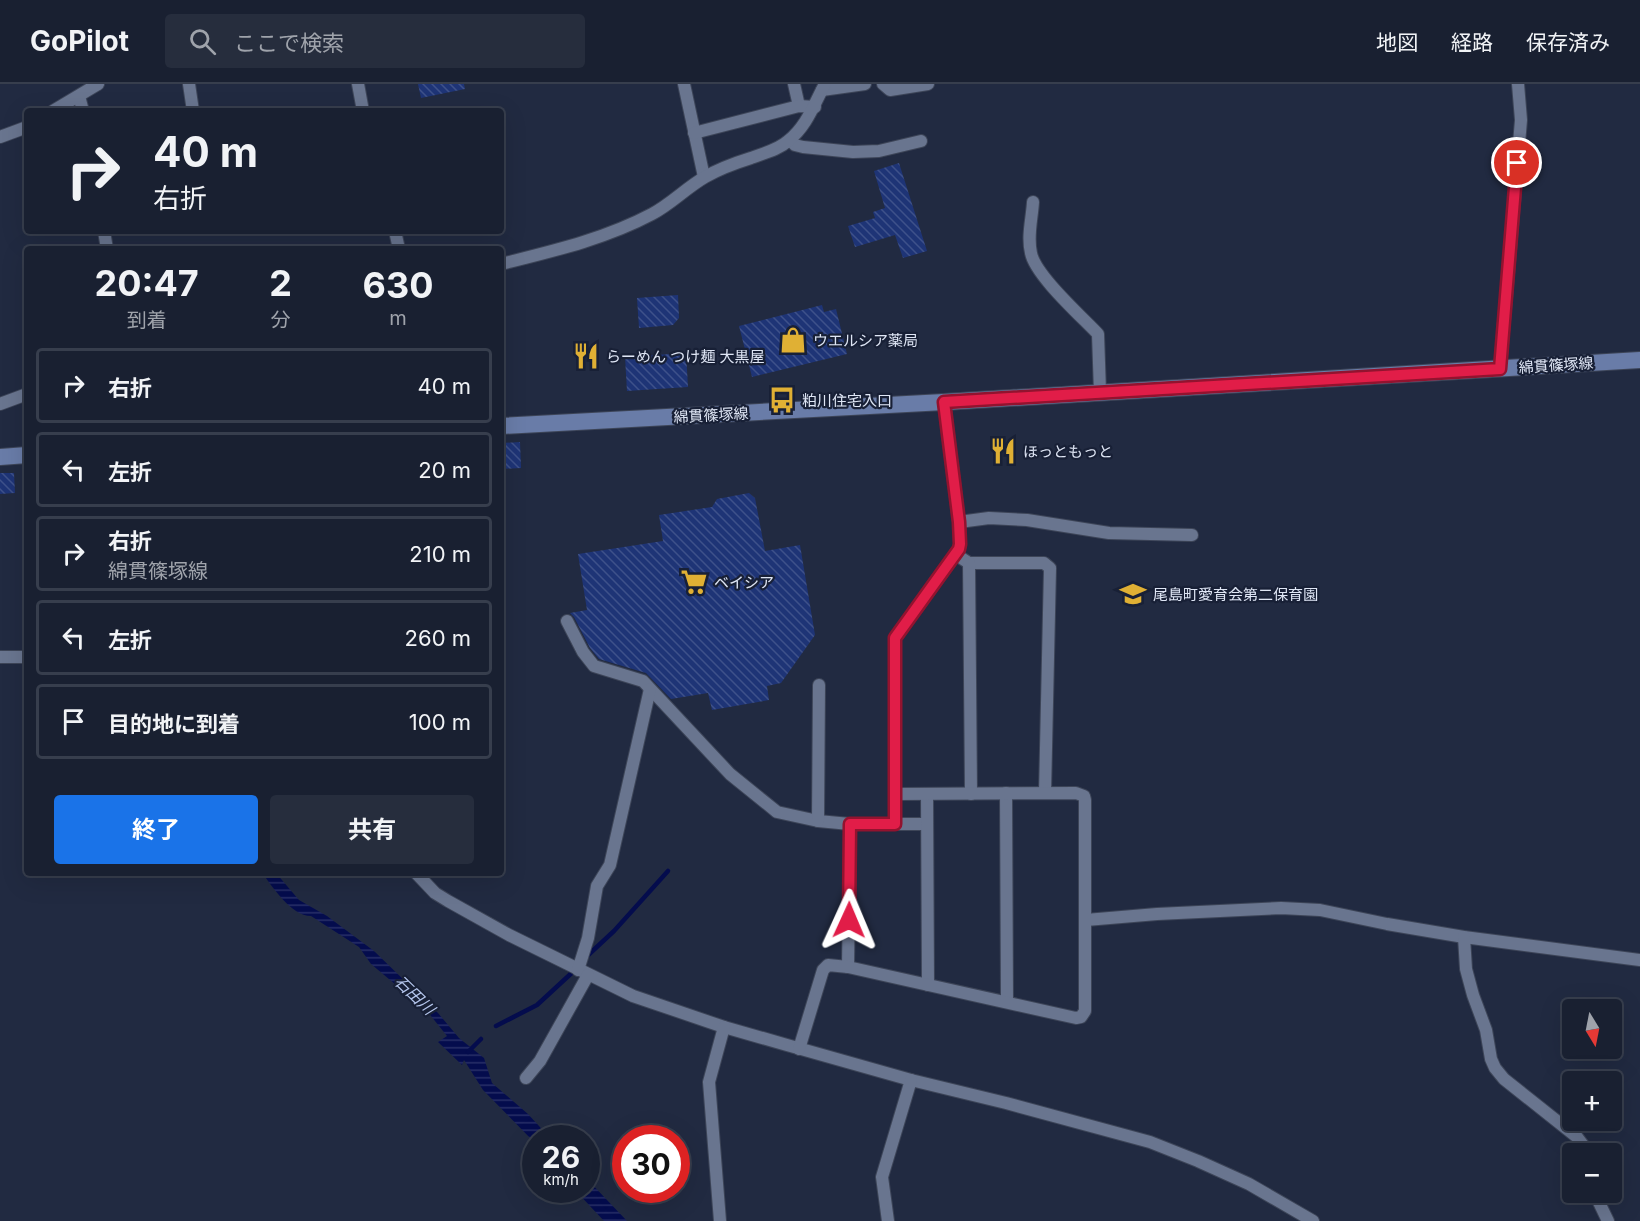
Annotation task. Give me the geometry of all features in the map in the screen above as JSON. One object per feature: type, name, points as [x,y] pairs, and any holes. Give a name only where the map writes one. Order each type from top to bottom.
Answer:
[{"type":"main road","name":"綿貫篠塚線","points":[[504,426],[1640,360]]},
{"type":"main road","points":[[0,457],[24,455]]},
{"type":"street","points":[[57,108],[98,84]]},
{"type":"street","points":[[189,84],[193,108]]},
{"type":"street","points":[[358,84],[362,108]]},
{"type":"street","points":[[684,84],[704,177]]},
{"type":"street","points":[[794,84],[800,106]]},
{"type":"street","points":[[504,263],[616,231],[654,213],[704,177],[771,151],[790,140],[815,107],[823,87],[865,84]]},
{"type":"street","points":[[883,84],[890,90],[928,84]]},
{"type":"street","points":[[1500,369],[1521,120],[1518,84]]},
{"type":"street","points":[[79,96],[82,108]]},
{"type":"street","points":[[694,133],[800,106],[815,107]]},
{"type":"street","points":[[0,137],[24,128]]},
{"type":"street","points":[[790,140],[802,147],[853,152],[879,150],[921,141]]},
{"type":"street","points":[[1033,202],[1029,240],[1033,261],[1046,280],[1098,334],[1100,392]]},
{"type":"street","points":[[0,404],[24,395]]},
{"type":"street","points":[[895,824],[895,638],[960,544],[944,402]]},
{"type":"street","points":[[959,522],[989,518],[1027,520],[1109,533],[1192,535]]},
{"type":"street","points":[[955,554],[969,563],[1044,563],[1050,568],[1045,793]]},
{"type":"street","points":[[969,563],[971,794]]},
{"type":"street","points":[[567,621],[583,652],[594,666],[643,681],[730,774],[777,812],[818,821],[850,824],[927,824]]},
{"type":"street","points":[[0,657],[24,657]]},
{"type":"street","points":[[818,821],[819,685]]},
{"type":"street","points":[[526,1078],[540,1061],[583,972],[597,886],[610,865],[650,688]]},
{"type":"street","points":[[1006,793],[1007,1002]]},
{"type":"street","points":[[799,1049],[823,970],[832,964],[1076,1018],[1083,1015],[1085,1011],[1085,800],[1081,794],[896,794]]},
{"type":"street","points":[[927,794],[928,985]]},
{"type":"street","points":[[848,967],[850,824]]},
{"type":"street","points":[[419,876],[435,893],[448,901],[633,996],[724,1027],[799,1049],[1168,1148],[1249,1184],[1312,1221]]},
{"type":"street","points":[[1086,920],[1281,908],[1320,910],[1464,937],[1640,960]]},
{"type":"street","points":[[1464,937],[1466,969],[1486,1030],[1491,1059],[1495,1068],[1504,1079],[1581,1143]]},
{"type":"street","points":[[720,1221],[709,1082],[724,1027]]},
{"type":"street","points":[[888,1221],[882,1177],[911,1080]]},
{"type":"street","points":[[1599,1203],[1608,1221]]},
{"type":"water","name":"石田川","points":[[264,876],[279,876],[299,900],[327,916],[374,951],[438,1013],[459,1038],[484,1058],[492,1083],[538,1125],[522,1125],[522,1130],[483,1090],[464,1060],[462,1065],[438,1042],[447,1036],[427,1011],[371,964],[359,947],[311,916],[304,915],[290,906]]},
{"type":"water","points":[[600,1193],[627,1221],[604,1221],[587,1203],[600,1203]]},
{"type":"building","points":[[418,84],[464,84],[465,89],[421,98]]},
{"type":"building","points":[[899,163],[927,251],[903,258],[895,235],[855,247],[848,226],[875,218],[873,212],[885,208],[874,171]]},
{"type":"building","points":[[678,295],[679,318],[673,325],[639,328],[637,298]]},
{"type":"building","name":"ウエルシア薬局","points":[[822,305],[824,312],[836,309],[847,354],[752,377],[739,326]]},
{"type":"building","points":[[686,353],[688,387],[627,391],[625,357]]},
{"type":"building","points":[[520,442],[521,468],[504,469],[504,443]]},
{"type":"building","points":[[0,473],[14,473],[15,493],[0,494]]},
{"type":"building","name":"ベイシア","points":[[749,493],[755,498],[765,551],[800,545],[815,635],[781,683],[767,686],[769,700],[712,710],[708,693],[671,699],[646,673],[599,659],[570,613],[587,610],[578,554],[663,541],[659,515],[712,507],[717,499]]},
{"type":"waterway","points":[[585,958],[614,931],[668,871]]},
{"type":"waterway","points":[[496,1026],[537,1005],[576,969]]},
{"type":"waterway","points":[[468,1052],[481,1039]]},
{"type":"place","name":"ウエルシア薬局","points":[[793,340]]},
{"type":"place","name":"らーめん つけ麺 大黒屋","points":[[586,356]]},
{"type":"place","name":"粕川住宅入口","points":[[782,400]]},
{"type":"place","name":"ほっともっと","points":[[1003,451]]},
{"type":"place","name":"ベイシア","points":[[694,582]]},
{"type":"place","name":"尾島町愛育会第二保育園","points":[[1133,594]]},
{"type":"route","points":[[849,920],[850,824],[895,824],[895,638],[959,549],[960,544],[944,402],[1500,369],[1517,163]]}]
